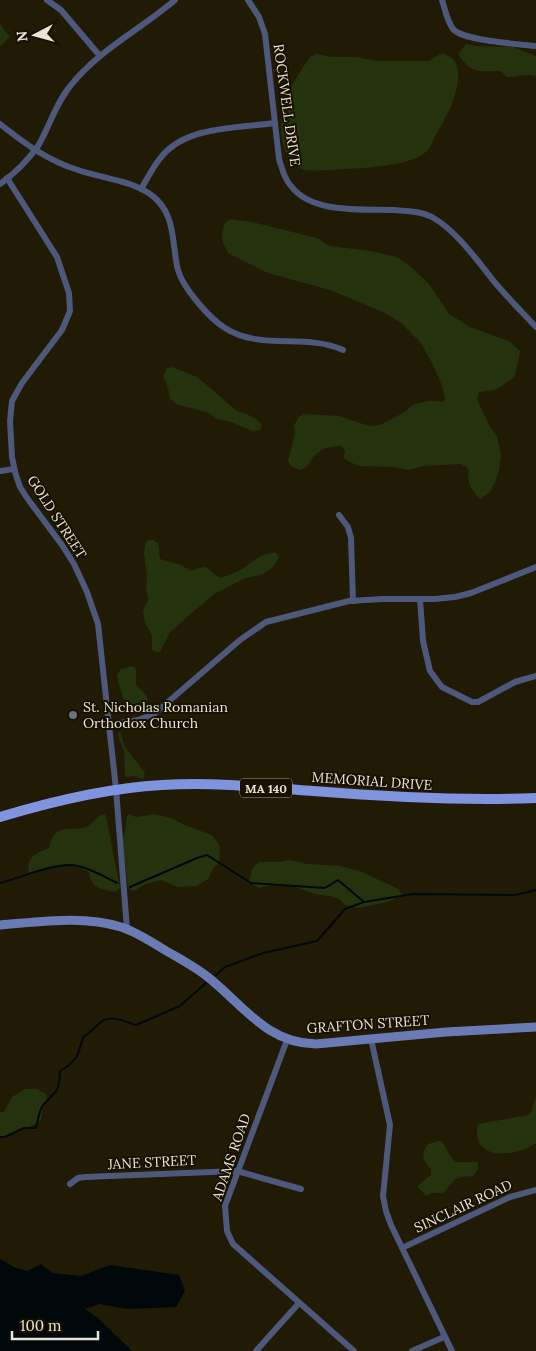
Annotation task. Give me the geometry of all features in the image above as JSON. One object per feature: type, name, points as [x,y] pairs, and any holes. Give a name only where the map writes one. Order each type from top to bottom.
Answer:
[{"type":"main road","name":"MEMORIAL DRIVE","points":[[0,818],[68,799],[116,789],[163,785],[197,784],[423,798],[486,800],[536,798]]},
{"type":"street","points":[[47,0],[61,10],[100,56]]},
{"type":"street","points":[[0,184],[35,149],[51,116],[68,89],[114,44],[148,22],[175,0]]},
{"type":"street","name":"ROCKWELL DRIVE","points":[[248,0],[259,17],[265,34],[279,158],[289,184],[300,195],[313,203],[334,208],[408,211],[432,218],[444,226],[468,249],[536,327]]},
{"type":"street","points":[[442,0],[450,25],[461,34],[479,39],[536,46]]},
{"type":"street","points":[[0,124],[25,144],[49,159],[68,167],[141,190],[153,197],[167,212],[173,228],[178,267],[182,279],[191,293],[218,324],[247,338],[324,344],[343,350]]},
{"type":"street","points":[[141,190],[162,156],[185,138],[201,133],[274,124]]},
{"type":"street","name":"GOLD STREET","points":[[7,178],[57,257],[67,283],[70,303],[68,318],[62,330],[22,383],[12,401],[10,421],[14,469],[20,487],[74,564],[95,614],[100,635],[116,789],[126,929]]},
{"type":"street","points":[[0,471],[14,469]]},
{"type":"street","points":[[339,515],[348,527],[351,538],[353,601]]},
{"type":"street","points":[[108,725],[146,718],[154,714],[263,623],[353,601],[445,599],[462,595],[536,567]]},
{"type":"street","points":[[420,599],[426,658],[430,671],[442,687],[472,702],[478,702],[515,682],[536,676]]},
{"type":"street","name":"GRAFTON STREET","points":[[0,925],[90,921],[106,923],[126,929],[197,969],[270,1031],[287,1040],[300,1043],[316,1044],[536,1027]]},
{"type":"street","points":[[371,1039],[390,1125],[384,1204],[388,1218],[452,1351]]},
{"type":"street","name":"ADAMS ROAD","points":[[287,1040],[225,1206],[227,1231],[233,1244],[354,1351]]},
{"type":"street","name":"JANE STREET","points":[[70,1184],[78,1178],[237,1171],[301,1189]]},
{"type":"street","name":"SINCLAIR ROAD","points":[[402,1248],[510,1196],[536,1190]]},
{"type":"street","points":[[256,1351],[299,1302]]},
{"type":"street","points":[[412,1351],[444,1337]]},
{"type":"green space","points":[[0,24],[10,37],[0,46]]},
{"type":"green space","points":[[466,44],[513,47],[536,56],[536,76],[507,77],[501,71],[472,69],[458,54]]},
{"type":"green space","points":[[442,53],[452,59],[457,66],[457,87],[446,118],[426,152],[408,161],[385,166],[315,171],[304,170],[295,165],[289,158],[282,141],[281,131],[284,103],[299,73],[310,57],[317,54],[379,61],[429,61]]},
{"type":"green space","points":[[230,219],[252,222],[317,238],[329,246],[372,251],[396,257],[409,265],[429,284],[449,314],[470,327],[509,341],[520,351],[515,376],[496,390],[479,392],[477,399],[489,425],[497,436],[501,454],[499,470],[490,492],[480,499],[470,485],[468,478],[469,469],[461,464],[424,466],[408,470],[393,467],[360,466],[349,462],[343,457],[345,451],[342,446],[325,448],[313,457],[307,467],[300,470],[292,467],[288,461],[295,433],[294,425],[299,417],[304,414],[339,416],[369,426],[380,425],[403,413],[414,404],[430,401],[444,402],[445,397],[441,383],[421,343],[401,323],[385,313],[330,290],[268,273],[228,253],[223,243],[222,233],[224,224]]},
{"type":"green space","points":[[172,367],[197,377],[237,411],[259,421],[262,425],[260,430],[252,431],[231,422],[217,419],[209,413],[176,404],[170,399],[163,376],[167,368]]},
{"type":"green space","points":[[148,540],[158,543],[160,559],[181,565],[191,571],[203,567],[208,568],[221,578],[244,568],[263,555],[276,553],[279,557],[273,567],[263,574],[243,579],[214,594],[170,632],[160,652],[155,652],[152,650],[152,636],[145,623],[143,611],[148,600],[144,553],[145,544]]},
{"type":"green space","points":[[133,666],[136,669],[136,685],[148,699],[145,703],[126,706],[117,675],[121,669]]},
{"type":"green space","points":[[120,731],[125,747],[145,773],[143,779],[133,776],[127,777],[125,775],[124,751],[118,736]]},
{"type":"green space","points":[[104,814],[106,816],[120,888],[115,892],[97,887],[92,882],[89,872],[73,866],[59,866],[30,875],[30,860],[36,854],[49,848],[55,833],[60,830],[88,826]]},
{"type":"green space","points":[[129,814],[136,817],[155,814],[171,818],[212,835],[220,849],[219,863],[214,867],[208,879],[197,886],[177,887],[161,880],[146,884],[134,891],[128,888],[122,839]]},
{"type":"green space","points":[[290,860],[307,864],[340,866],[362,872],[398,889],[403,895],[388,902],[358,908],[345,905],[339,899],[330,896],[315,894],[292,886],[273,885],[259,888],[249,882],[252,869],[259,862]]},
{"type":"green space","points":[[25,1089],[37,1089],[46,1094],[47,1100],[42,1109],[41,1121],[0,1137],[0,1112],[4,1112],[12,1097]]},
{"type":"green space","points":[[536,1096],[536,1143],[517,1152],[506,1153],[496,1153],[480,1145],[477,1136],[478,1124],[528,1115],[531,1112]]},
{"type":"green space","points":[[442,1142],[456,1162],[478,1162],[478,1170],[473,1176],[454,1180],[443,1193],[432,1193],[426,1196],[417,1186],[431,1175],[431,1169],[426,1163],[423,1154],[428,1144]]},
{"type":"shaded area","points":[[0,1259],[14,1267],[27,1271],[41,1264],[53,1273],[81,1276],[110,1265],[179,1275],[185,1291],[176,1307],[128,1309],[99,1304],[85,1309],[98,1318],[132,1351],[0,1351]]},
{"type":"waterway","points":[[130,887],[207,855],[251,883],[325,888],[338,880],[364,902],[413,894],[515,895],[536,890]]},
{"type":"waterway","points":[[0,883],[44,869],[69,865],[88,869],[117,883]]},
{"type":"waterway","points":[[216,975],[225,967],[263,953],[317,941],[345,909],[364,902]]},
{"type":"waterway","points":[[0,1137],[5,1137],[24,1128],[36,1128],[43,1105],[58,1088],[60,1071],[76,1057],[83,1037],[101,1022],[114,1019],[136,1025],[180,1006],[207,982]]},
{"type":"place","name":"St. Nicholas Romanian Orthodox Church","points":[[73,715]]}]
